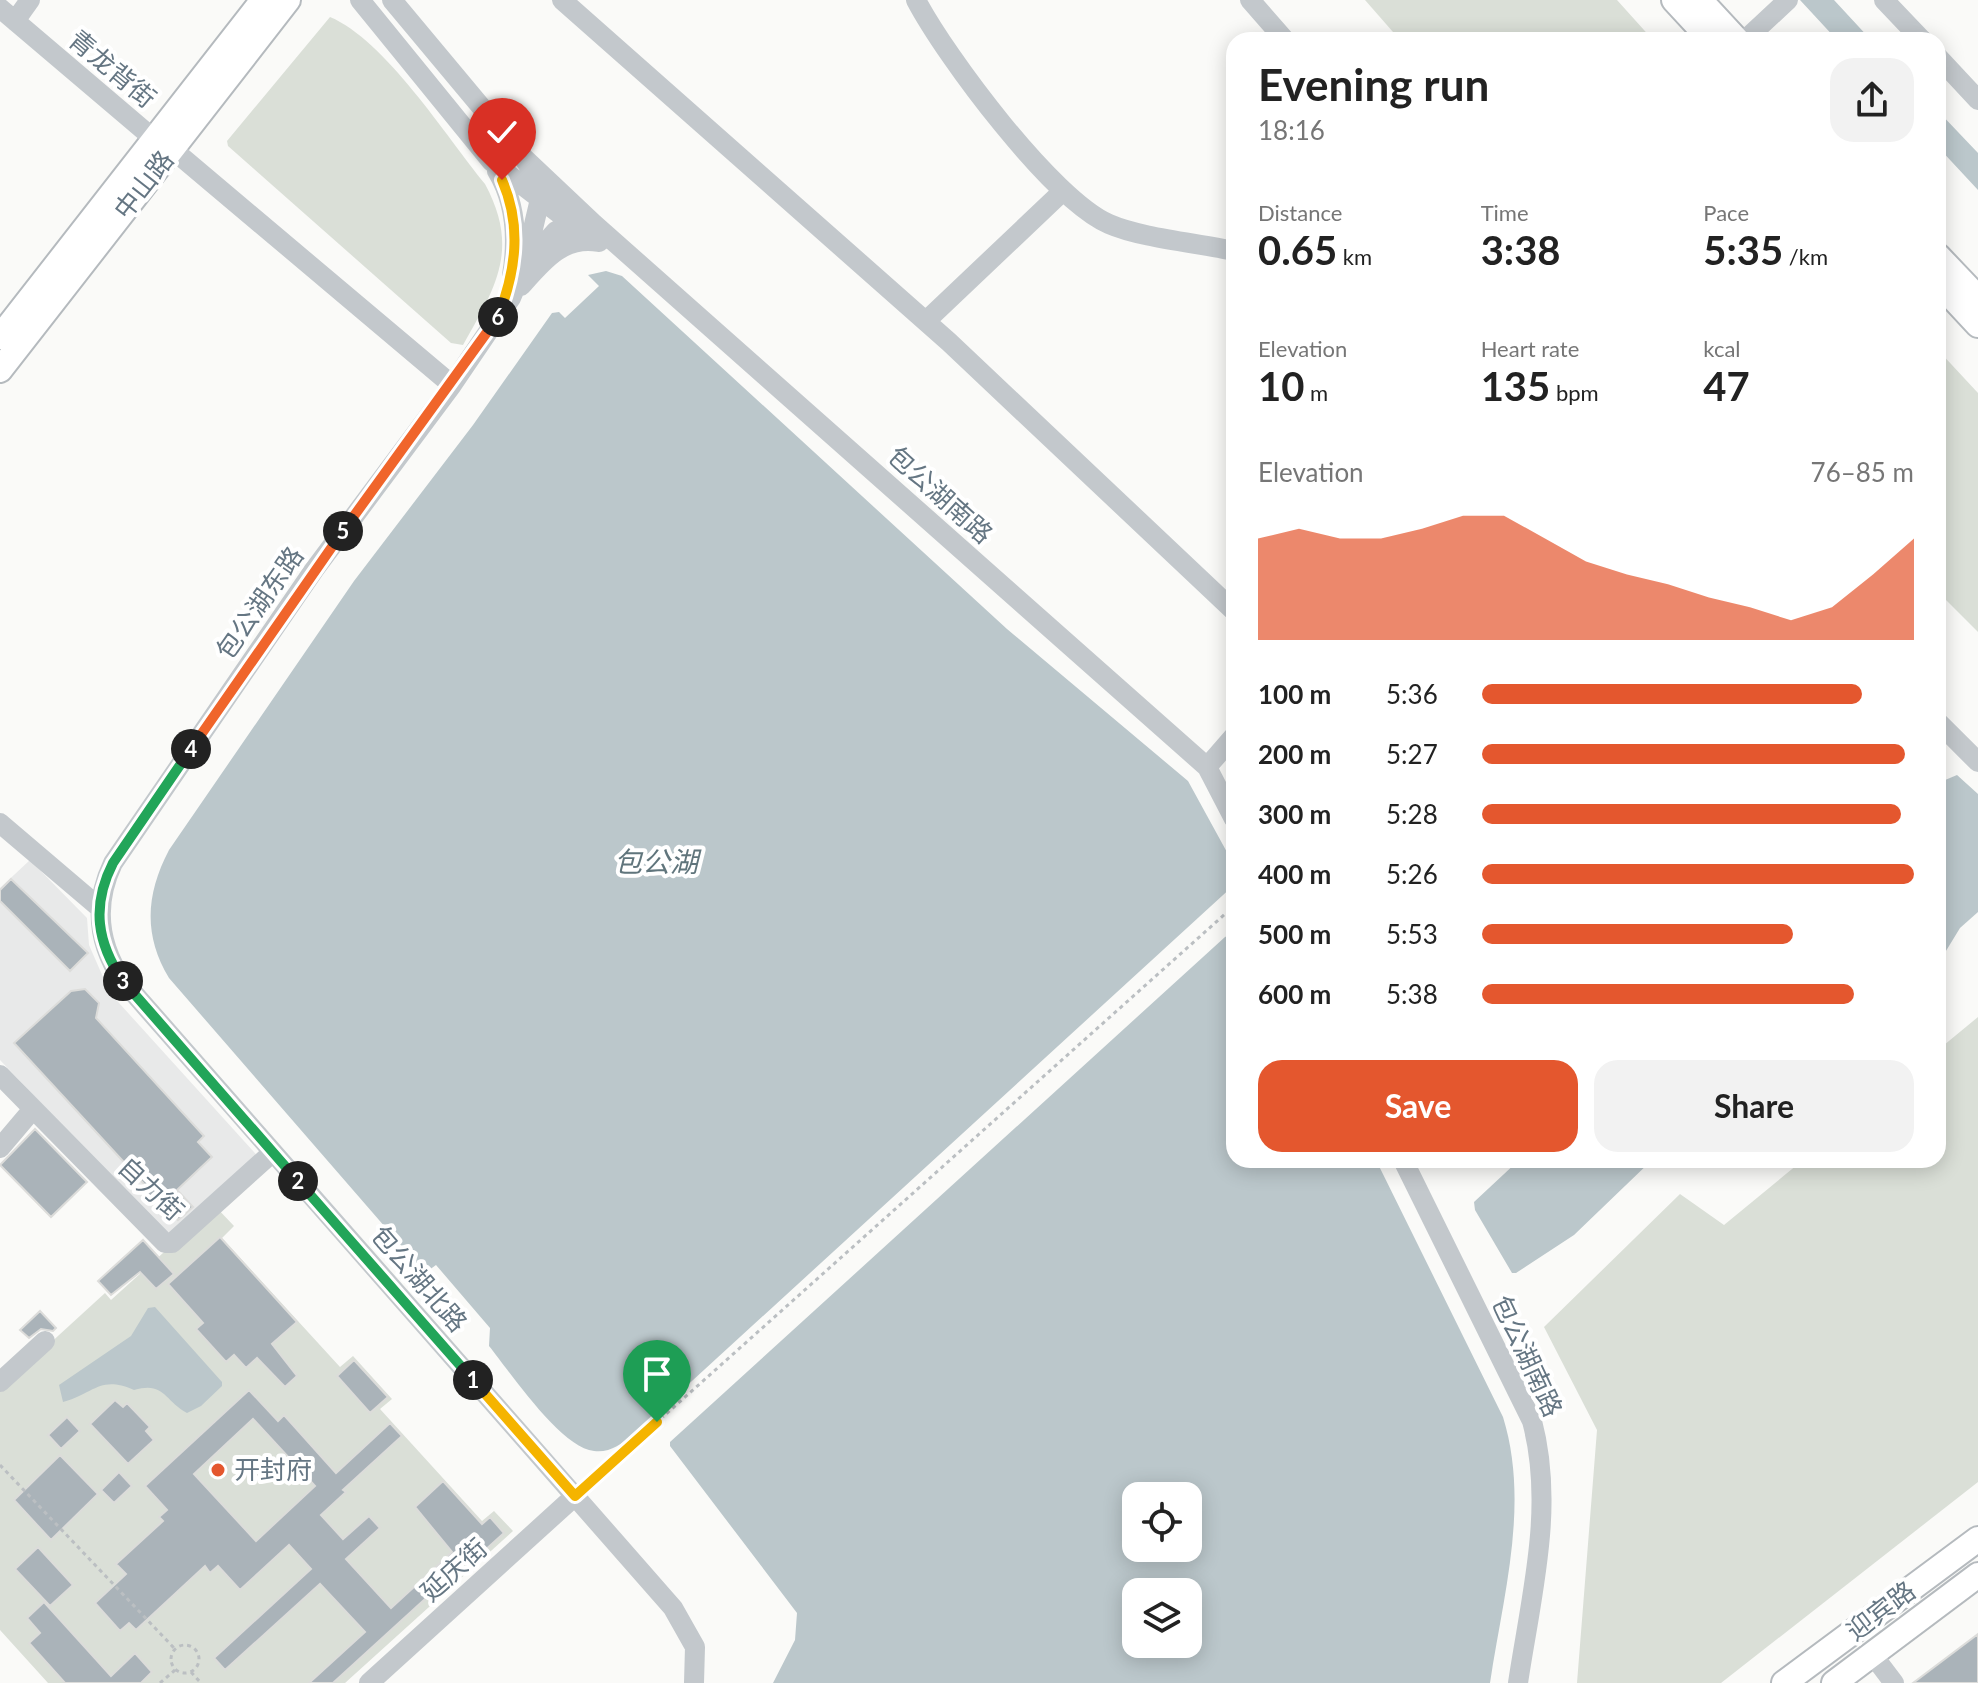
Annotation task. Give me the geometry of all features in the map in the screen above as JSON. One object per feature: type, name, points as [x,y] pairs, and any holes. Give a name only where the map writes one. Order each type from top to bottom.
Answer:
[{"type":"main road","name":"中山路","points":[[0,370],[263,0]]},
{"type":"main road","name":"中山路","points":[[0,337],[288,0]]},
{"type":"main road","points":[[1674,0],[1704,32]]},
{"type":"main road","points":[[1700,0],[1730,32]]},
{"type":"main road","points":[[1946,264],[1978,298]]},
{"type":"main road","points":[[1946,291],[1978,325]]},
{"type":"main road","name":"迎宾路","points":[[1784,1683],[1978,1539]]},
{"type":"main road","name":"迎宾路","points":[[1834,1683],[1978,1575]]},
{"type":"street","points":[[8,15],[30,0]]},
{"type":"street","points":[[360,0],[491,161],[511,201],[515,257],[510,292]]},
{"type":"street","points":[[392,0],[523,157],[595,232]]},
{"type":"street","points":[[562,0],[926,321],[1226,603]]},
{"type":"street","points":[[916,0],[931,28],[976,91],[1063,191],[1089,214],[1113,225],[1226,249]]},
{"type":"street","points":[[1250,0],[1278,32]]},
{"type":"street","points":[[1753,32],[1788,0]]},
{"type":"street","points":[[1884,0],[1914,32]]},
{"type":"street","name":"青龙背街","points":[[8,15],[452,385]]},
{"type":"street","points":[[1946,66],[1978,100]]},
{"type":"street","points":[[523,157],[534,174],[540,199]]},
{"type":"street","points":[[491,161],[570,222],[595,232]]},
{"type":"street","points":[[926,321],[1063,191]]},
{"type":"street","name":"包公湖东路","points":[[101,909],[113,863],[314,570],[452,385],[497,319],[524,267],[540,199]]},
{"type":"street","points":[[524,267],[549,237],[570,222]]},
{"type":"street","name":"包公湖东路","points":[[510,292],[565,244],[585,239],[595,232]]},
{"type":"street","name":"包公湖南路","points":[[595,232],[632,256],[1207,767],[1226,804]]},
{"type":"street","points":[[1946,730],[1978,762]]},
{"type":"street","points":[[1207,767],[1226,745]]},
{"type":"street","points":[[0,823],[101,909]]},
{"type":"street","name":"包公湖北路","points":[[101,909],[104,949],[123,981],[575,1496],[687,1629],[696,1655],[694,1683]]},
{"type":"street","name":"自力街","points":[[0,1075],[165,1243],[172,1243],[273,1152]]},
{"type":"street","points":[[0,1148],[33,1109]]},
{"type":"street","name":"包公湖南路","points":[[1407,1168],[1532,1421],[1537,1442],[1543,1492],[1541,1526],[1518,1683]]},
{"type":"street","points":[[0,1382],[45,1341]]},
{"type":"street","name":"延庆街","points":[[369,1683],[575,1496]]},
{"type":"street","points":[[1872,1654],[1894,1683]]},
{"type":"path","points":[[575,1496],[1226,913]]},
{"type":"path","points":[[0,1465],[175,1649]]},
{"type":"path","points":[[175,1670],[170,1662],[175,1649],[184,1645],[196,1651],[199,1661],[191,1672]]},
{"type":"path","points":[[160,1683],[175,1670],[191,1672],[201,1683]]},
{"type":"shaded area","points":[[1365,0],[1617,0],[1646,32],[1393,32]]},
{"type":"shaded area","points":[[330,17],[372,46],[414,91],[485,184],[495,207],[501,228],[500,267],[485,305],[463,345],[451,343],[228,146],[227,141]]},
{"type":"shaded area","points":[[1946,359],[1978,393],[1978,632],[1946,600]]},
{"type":"shaded area","points":[[30,860],[87,918],[89,945],[110,993],[264,1163],[174,1243],[0,1060],[0,888]]},
{"type":"shaded area","points":[[1978,1017],[1978,1482],[1721,1683],[1577,1683],[1597,1430],[1544,1327],[1680,1194],[1724,1225],[1793,1168],[1946,1168],[1946,1043]]},
{"type":"shaded area","name":"开封府","points":[[215,1206],[234,1226],[222,1238],[340,1367],[353,1356],[392,1399],[380,1409],[482,1521],[494,1511],[513,1531],[345,1683],[48,1683],[0,1630],[0,1389],[105,1293],[111,1300]]},
{"type":"water","points":[[1800,0],[1834,0],[1864,32],[1830,32]]},
{"type":"water","points":[[1946,119],[1978,153],[1978,190],[1946,156]]},
{"type":"water","name":"包公湖","points":[[606,271],[622,276],[1007,629],[1188,781],[1226,850],[1226,892],[633,1435],[605,1451],[581,1447],[537,1407],[489,1346],[490,1328],[436,1265],[425,1273],[169,978],[155,946],[151,914],[156,883],[169,850],[354,581],[473,425],[552,313],[559,312],[565,318],[599,286],[588,275]]},
{"type":"water","points":[[1957,775],[1978,794],[1978,912],[1960,928],[1946,951],[1946,780]]},
{"type":"water","points":[[1226,937],[1226,1168],[1380,1168],[1503,1417],[1511,1450],[1514,1516],[1512,1550],[1490,1683],[773,1683],[795,1640],[797,1613],[670,1442]]},
{"type":"water","points":[[1510,1168],[1644,1168],[1574,1235],[1516,1273],[1512,1273],[1475,1210],[1474,1202]]},
{"type":"water","points":[[155,1307],[222,1382],[222,1386],[201,1406],[187,1413],[158,1390],[134,1390],[113,1384],[63,1402],[59,1385],[131,1336],[148,1308]]},
{"type":"building","points":[[11,879],[88,953],[70,971],[0,901],[0,890]]},
{"type":"building","points":[[85,989],[99,1003],[96,1018],[204,1136],[198,1142],[212,1157],[177,1190],[193,1207],[178,1220],[162,1203],[156,1208],[140,1190],[145,1185],[14,1043],[71,991]]},
{"type":"building","points":[[35,1129],[87,1182],[51,1217],[0,1165]]},
{"type":"building","points":[[220,1237],[297,1322],[272,1344],[297,1376],[285,1387],[257,1358],[246,1368],[234,1355],[226,1362],[196,1329],[203,1323],[168,1284]]},
{"type":"building","points":[[143,1240],[174,1274],[156,1289],[140,1272],[111,1295],[98,1281]]},
{"type":"building","points":[[40,1311],[56,1328],[53,1331],[41,1329],[29,1338],[20,1330]]},
{"type":"building","points":[[354,1360],[388,1397],[370,1413],[337,1376]]},
{"type":"building","points":[[249,1390],[278,1421],[284,1415],[336,1473],[390,1423],[402,1436],[343,1490],[346,1492],[321,1515],[343,1539],[369,1516],[380,1528],[346,1559],[391,1608],[452,1552],[415,1507],[443,1481],[482,1524],[490,1517],[504,1533],[483,1552],[480,1549],[333,1683],[309,1683],[365,1632],[320,1584],[225,1670],[214,1658],[311,1569],[289,1545],[240,1590],[218,1566],[210,1573],[205,1566],[136,1630],[129,1623],[120,1631],[95,1603],[126,1574],[116,1564],[163,1521],[159,1517],[167,1510],[145,1486]],"holes":[[[253,1419],[315,1486],[256,1541],[194,1474]]]},
{"type":"building","points":[[115,1400],[123,1407],[127,1403],[150,1427],[146,1431],[154,1440],[128,1464],[90,1424]]},
{"type":"building","points":[[67,1417],[80,1431],[61,1449],[48,1435]]},
{"type":"building","points":[[60,1455],[98,1494],[51,1540],[14,1500]]},
{"type":"building","points":[[119,1472],[132,1486],[114,1503],[101,1490]]},
{"type":"building","points":[[38,1547],[73,1585],[50,1606],[15,1569]]},
{"type":"building","points":[[44,1602],[111,1676],[135,1653],[152,1672],[141,1683],[65,1683],[29,1643],[40,1633],[27,1618]]},
{"type":"building","points":[[1978,1634],[1978,1683],[1913,1683]]},
{"type":"place","name":"开封府","points":[[218,1470]]},
{"type":"route","points":[[502,180],[511,201],[515,257],[510,287],[497,319],[452,385],[314,570],[113,863],[105,882],[100,929],[108,959],[123,981],[575,1496],[657,1422]]}]
